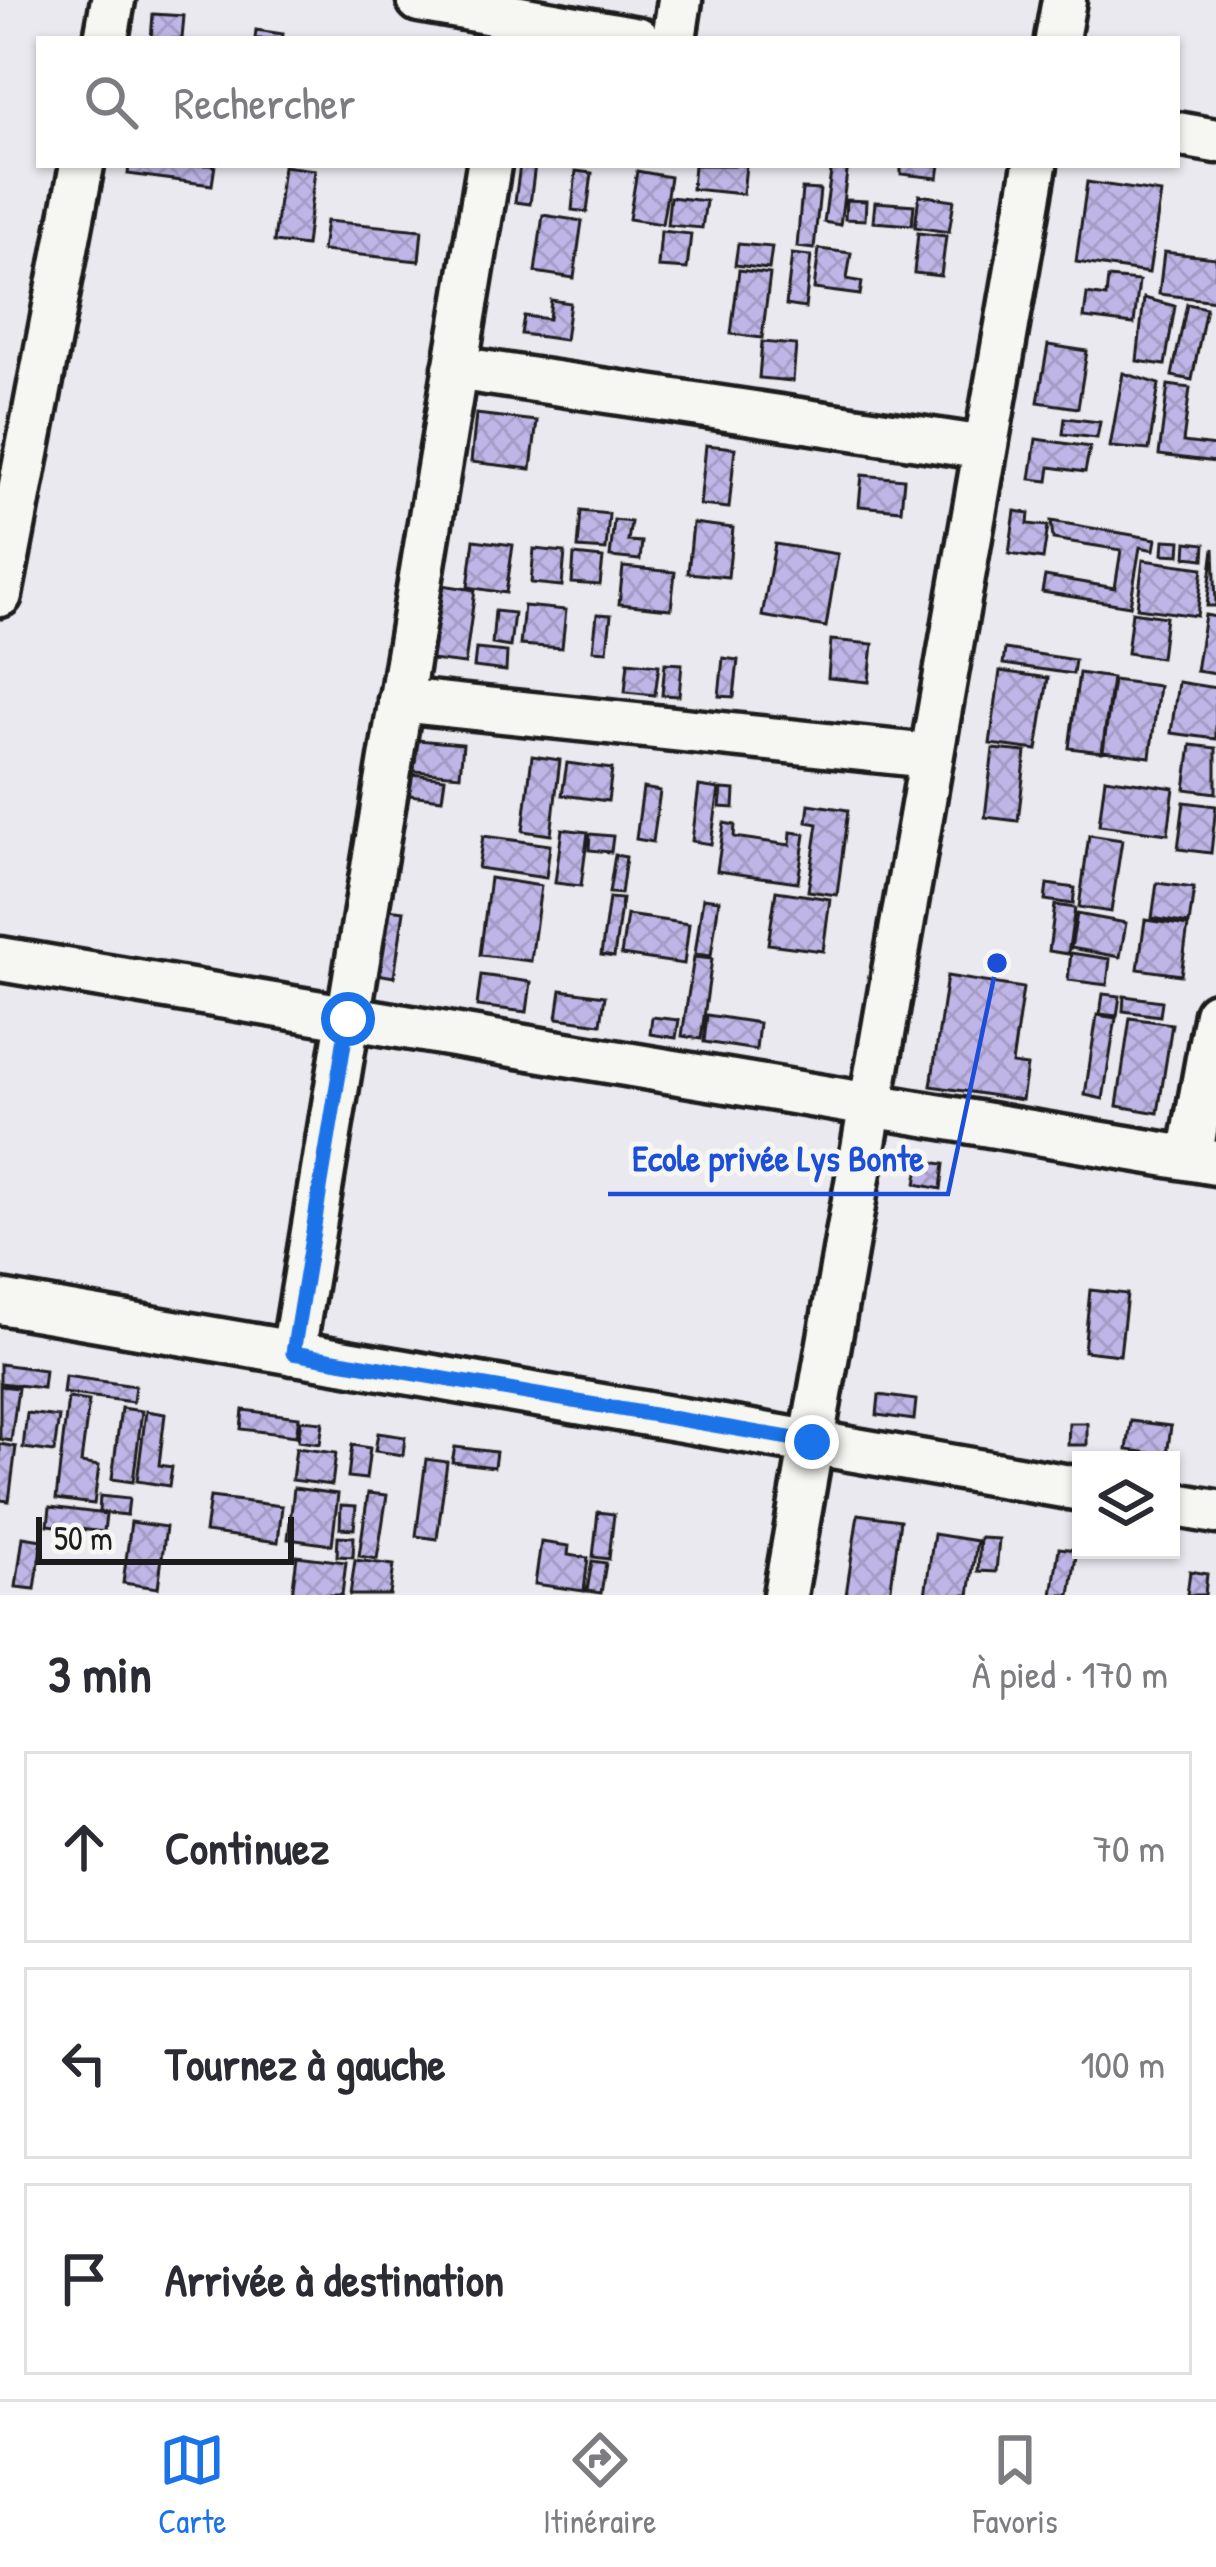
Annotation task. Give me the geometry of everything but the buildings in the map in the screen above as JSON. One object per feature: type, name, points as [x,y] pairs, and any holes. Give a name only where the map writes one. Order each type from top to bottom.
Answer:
[{"type":"street","points":[[107,36],[113,0]]},
{"type":"street","points":[[419,0],[511,28],[603,36]]},
{"type":"street","points":[[674,36],[680,0]]},
{"type":"street","points":[[1058,36],[1064,0]]},
{"type":"street","points":[[1180,135],[1216,141]]},
{"type":"street","points":[[0,595],[81,168]]},
{"type":"street","points":[[293,1353],[488,168]]},
{"type":"street","points":[[785,1595],[1034,168]]},
{"type":"street","points":[[455,368],[986,448]]},
{"type":"street","points":[[400,700],[929,756]]},
{"type":"street","points":[[0,959],[1203,1161],[1216,1014]]},
{"type":"street","points":[[0,1302],[1072,1487]]},
{"type":"street","points":[[1180,1506],[1216,1512]]},
{"type":"place","name":"Ecole privée Lys Bonte","points":[[997,963]]},
{"type":"route","points":[[348,1019],[293,1353],[812,1442]]}]
